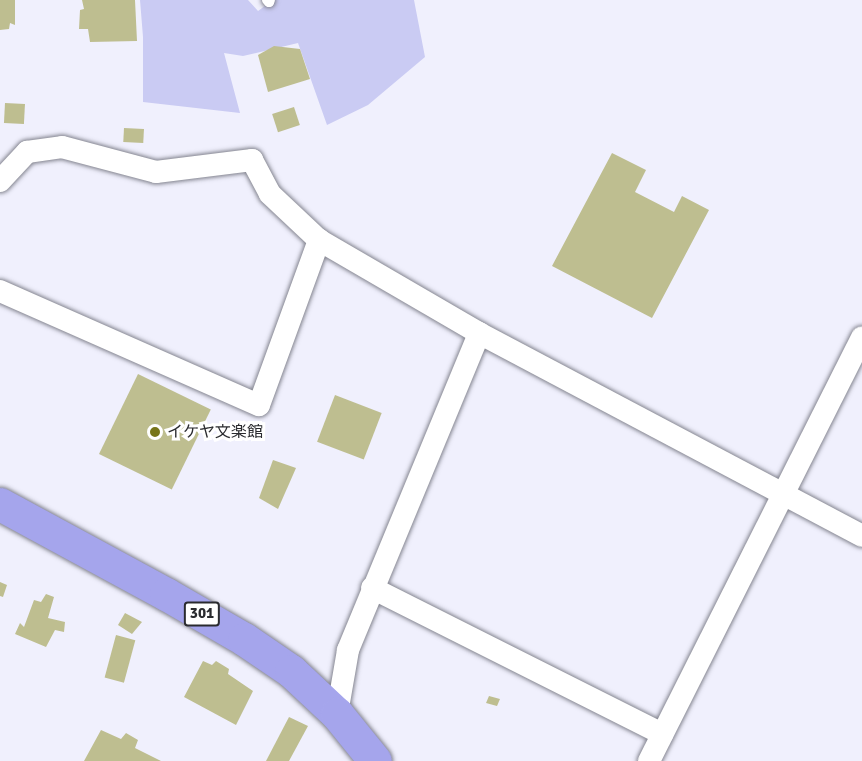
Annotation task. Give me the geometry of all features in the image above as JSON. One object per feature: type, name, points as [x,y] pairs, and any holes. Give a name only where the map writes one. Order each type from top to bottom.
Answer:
[{"type":"highway","name":"301","points":[[0,504],[166,594],[244,639],[291,671],[337,714],[375,761]]},
{"type":"street","points":[[0,181],[27,152],[62,147],[156,172],[252,160],[270,194],[319,240],[479,333],[785,493],[862,536]]},
{"type":"street","points":[[0,291],[259,405],[319,240]]},
{"type":"street","points":[[337,714],[348,650],[479,333]]},
{"type":"street","points":[[649,761],[862,338]]},
{"type":"street","points":[[372,588],[662,734]]},
{"type":"shaded area","points":[[140,0],[248,0],[258,11],[273,0],[414,0],[425,57],[368,105],[327,125],[298,43],[243,56],[224,53],[240,113],[143,102],[143,37]]},
{"type":"building","points":[[0,0],[15,0],[15,25],[10,23],[9,29],[0,30]]},
{"type":"building","points":[[82,0],[135,0],[137,41],[90,42],[88,29],[79,29],[80,10],[84,9]]},
{"type":"building","points":[[274,46],[300,49],[310,79],[268,92],[258,55]]},
{"type":"building","points":[[5,103],[25,104],[24,124],[4,123]]},
{"type":"building","points":[[294,107],[300,125],[278,132],[272,114]]},
{"type":"building","points":[[124,128],[144,129],[143,143],[123,142]]},
{"type":"building","points":[[612,153],[646,170],[635,192],[674,212],[682,196],[709,210],[652,318],[552,266]]},
{"type":"building","name":"イケヤ文楽館","points":[[138,374],[211,410],[172,490],[99,454]]},
{"type":"building","points":[[335,395],[382,413],[364,460],[317,442]]},
{"type":"building","points":[[273,460],[296,468],[278,509],[259,498]]},
{"type":"building","points":[[0,582],[7,585],[3,597],[0,596]]},
{"type":"building","points":[[46,594],[54,597],[48,618],[65,622],[64,632],[55,630],[46,647],[15,634],[20,623],[24,627],[34,600],[41,602]]},
{"type":"building","points":[[125,613],[142,622],[132,634],[118,625]]},
{"type":"building","points":[[116,635],[135,640],[124,683],[105,678]]},
{"type":"building","points":[[203,661],[212,665],[216,661],[229,669],[228,674],[253,691],[236,725],[184,697]]},
{"type":"building","points":[[489,696],[500,699],[497,706],[486,703]]},
{"type":"building","points":[[289,717],[308,726],[289,761],[266,761]]},
{"type":"building","points":[[101,730],[121,739],[126,733],[138,740],[135,748],[161,761],[84,761]]},
{"type":"place","name":"イケヤ文楽館","points":[[155,432]]}]
